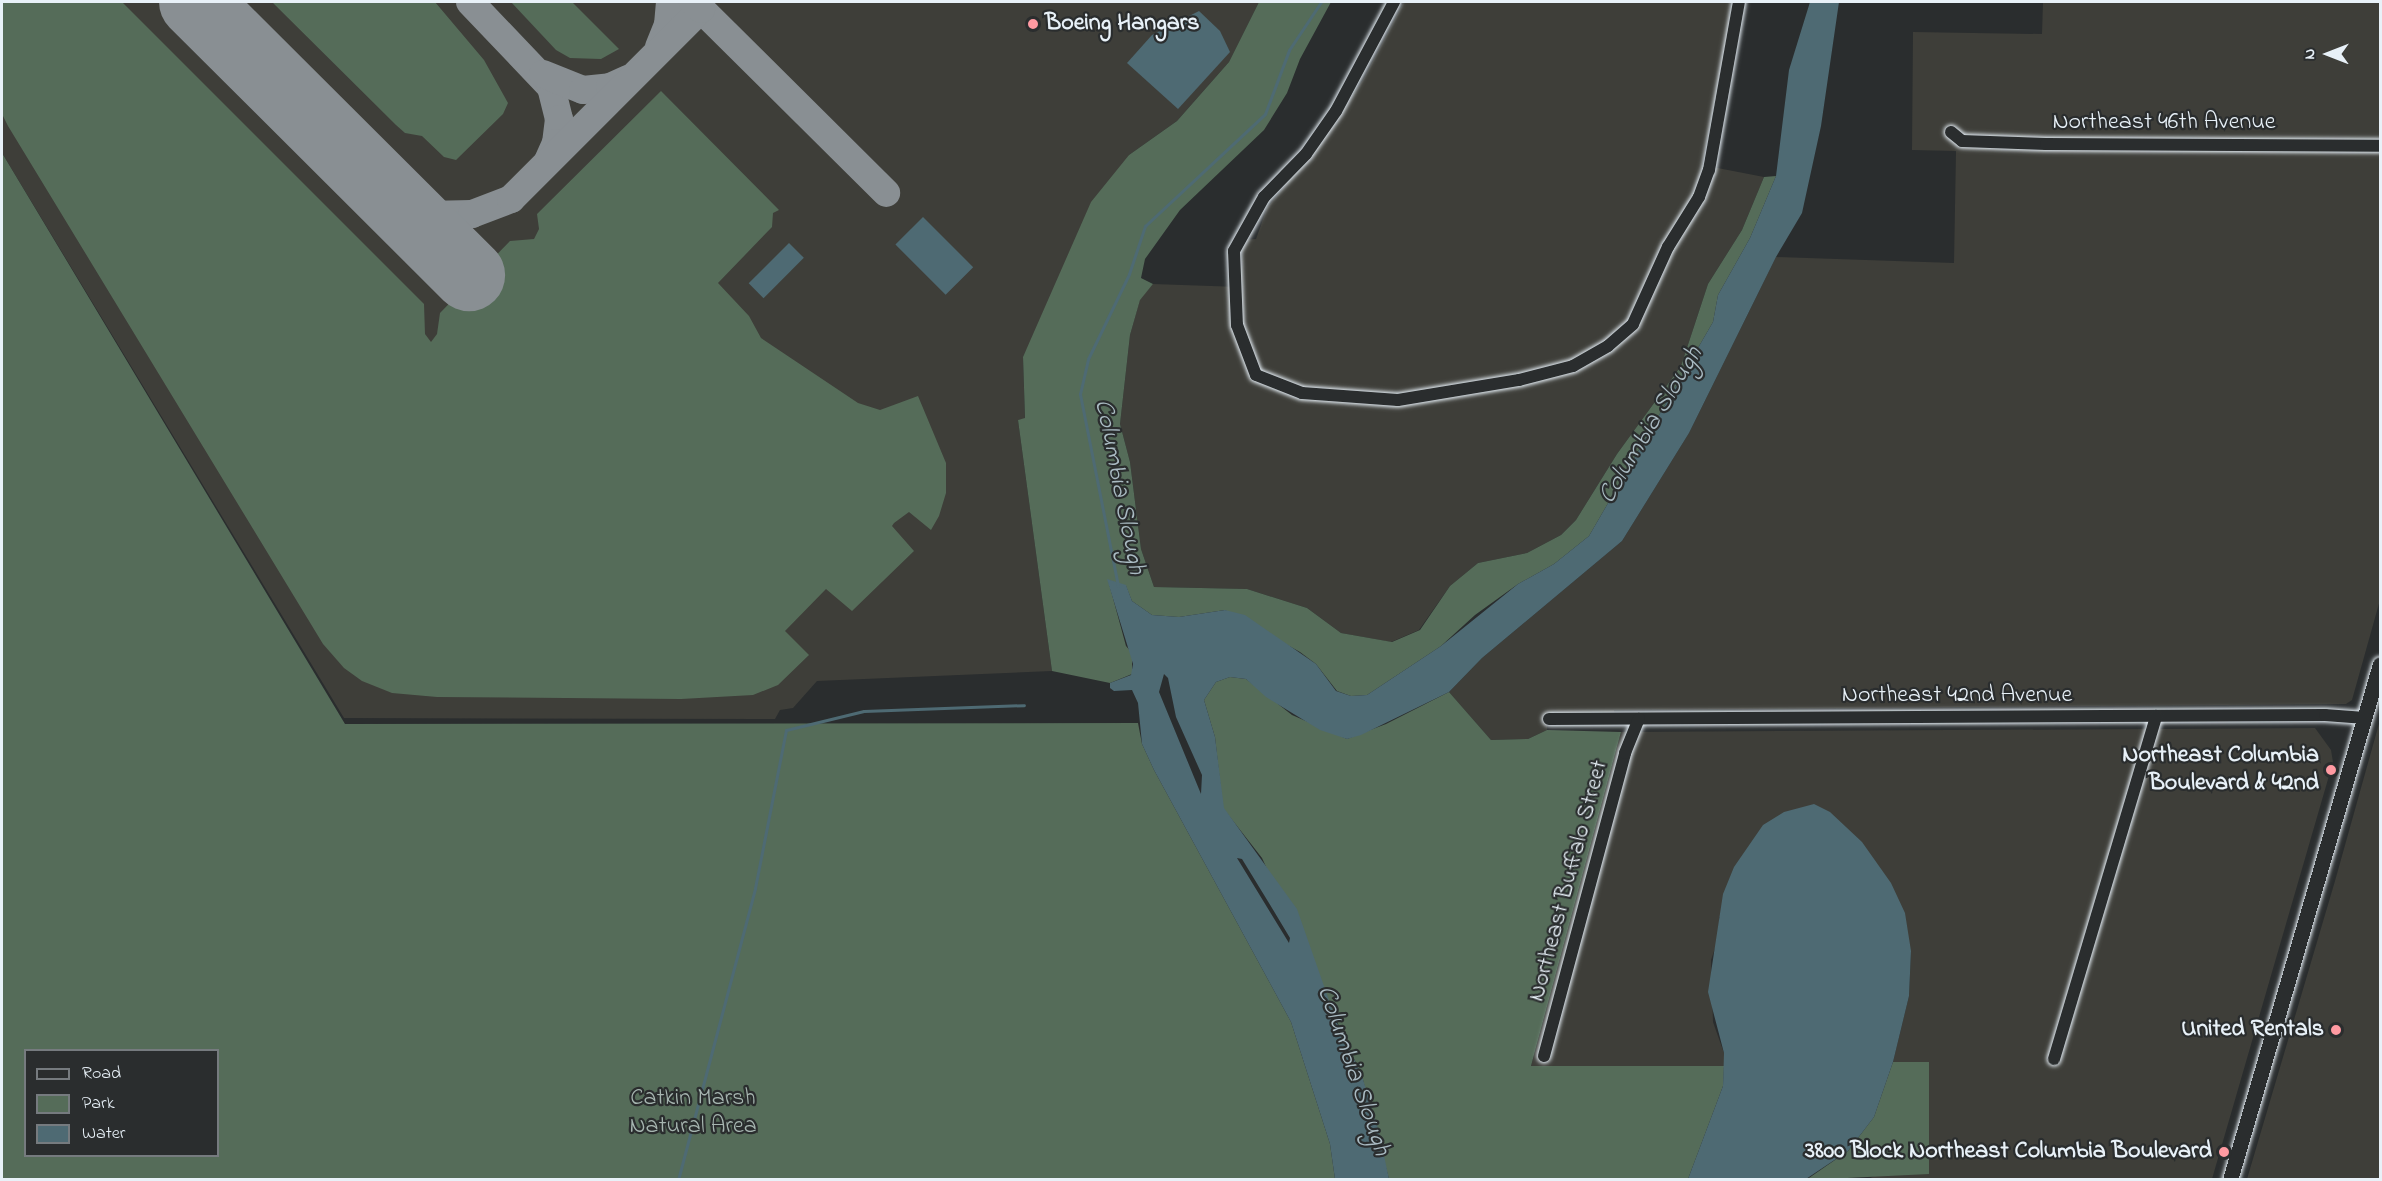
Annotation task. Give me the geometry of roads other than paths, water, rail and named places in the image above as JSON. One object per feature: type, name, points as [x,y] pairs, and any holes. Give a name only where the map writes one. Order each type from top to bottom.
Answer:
[{"type":"main road","points":[[2230,1179],[2380,664]]},
{"type":"street","points":[[1394,2],[1336,111],[1306,154],[1264,197],[1234,251],[1234,289],[1238,325],[1256,375],[1302,393],[1398,400],[1519,380],[1573,366],[1608,346],[1633,324],[1668,247],[1704,185],[1726,88],[1739,2]]},
{"type":"street","name":"Northeast 46th Avenue","points":[[1951,132],[1962,141],[2046,144],[2380,146]]},
{"type":"street","points":[[2054,1059],[2156,716]]},
{"type":"street","name":"Northeast 42nd Avenue","points":[[1549,719],[2156,716],[2365,718]]},
{"type":"street","name":"Northeast Buffalo Street","points":[[1544,1056],[1625,753],[1639,719]]},
{"type":"water","points":[[1810,2],[1839,2],[1821,126],[1802,213],[1776,257],[1689,433],[1622,541],[1482,658],[1449,692],[1361,735],[1347,739],[1320,730],[1266,697],[1246,679],[1230,677],[1216,682],[1204,700],[1215,737],[1224,808],[1297,909],[1337,1023],[1362,1076],[1379,1132],[1389,1179],[1335,1179],[1330,1144],[1291,1022],[1154,770],[1142,744],[1138,703],[1132,690],[1114,691],[1110,688],[1110,683],[1131,675],[1133,664],[1107,579],[1126,585],[1132,601],[1152,615],[1179,617],[1225,610],[1245,615],[1316,664],[1336,691],[1351,696],[1367,695],[1441,646],[1518,584],[1554,564],[1589,536],[1713,322],[1718,295],[1750,238],[1776,176],[1789,70]],"holes":[[[1164,674],[1168,678],[1176,717],[1202,775],[1201,794],[1159,692]],[[1237,858],[1242,859],[1290,938],[1289,943]]]},
{"type":"water","points":[[1199,11],[1220,31],[1230,52],[1178,109],[1127,63],[1152,35]]},
{"type":"water","points":[[923,217],[973,267],[946,295],[895,245]]},
{"type":"water","points":[[789,243],[804,258],[764,298],[749,283]]},
{"type":"water","points":[[1814,804],[1830,812],[1862,842],[1891,883],[1905,913],[1911,951],[1909,996],[1893,1062],[1874,1117],[1848,1151],[1806,1179],[1688,1179],[1723,1086],[1724,1053],[1708,992],[1723,894],[1734,867],[1763,825],[1784,812]]},
{"type":"waterway","name":"Columbia Slough","points":[[1118,586],[1080,394],[1088,359],[1129,274],[1145,226],[1265,114],[1289,50],[1321,2]]},
{"type":"waterway","points":[[678,1180],[755,888],[786,730],[864,711],[1024,705]]},
{"type":"place","name":"Boeing Hangars","points":[[1033,24]]},
{"type":"place","name":"Northeast Columbia Boulevard & 42nd","points":[[2331,770]]},
{"type":"place","name":"United Rentals","points":[[2336,1030]]},
{"type":"place","name":"3800 Block Northeast Columbia Boulevard","points":[[2224,1152]]},
{"type":"park label","name":"Catkin Marsh Natural Area","points":[[693,1113]]}]
